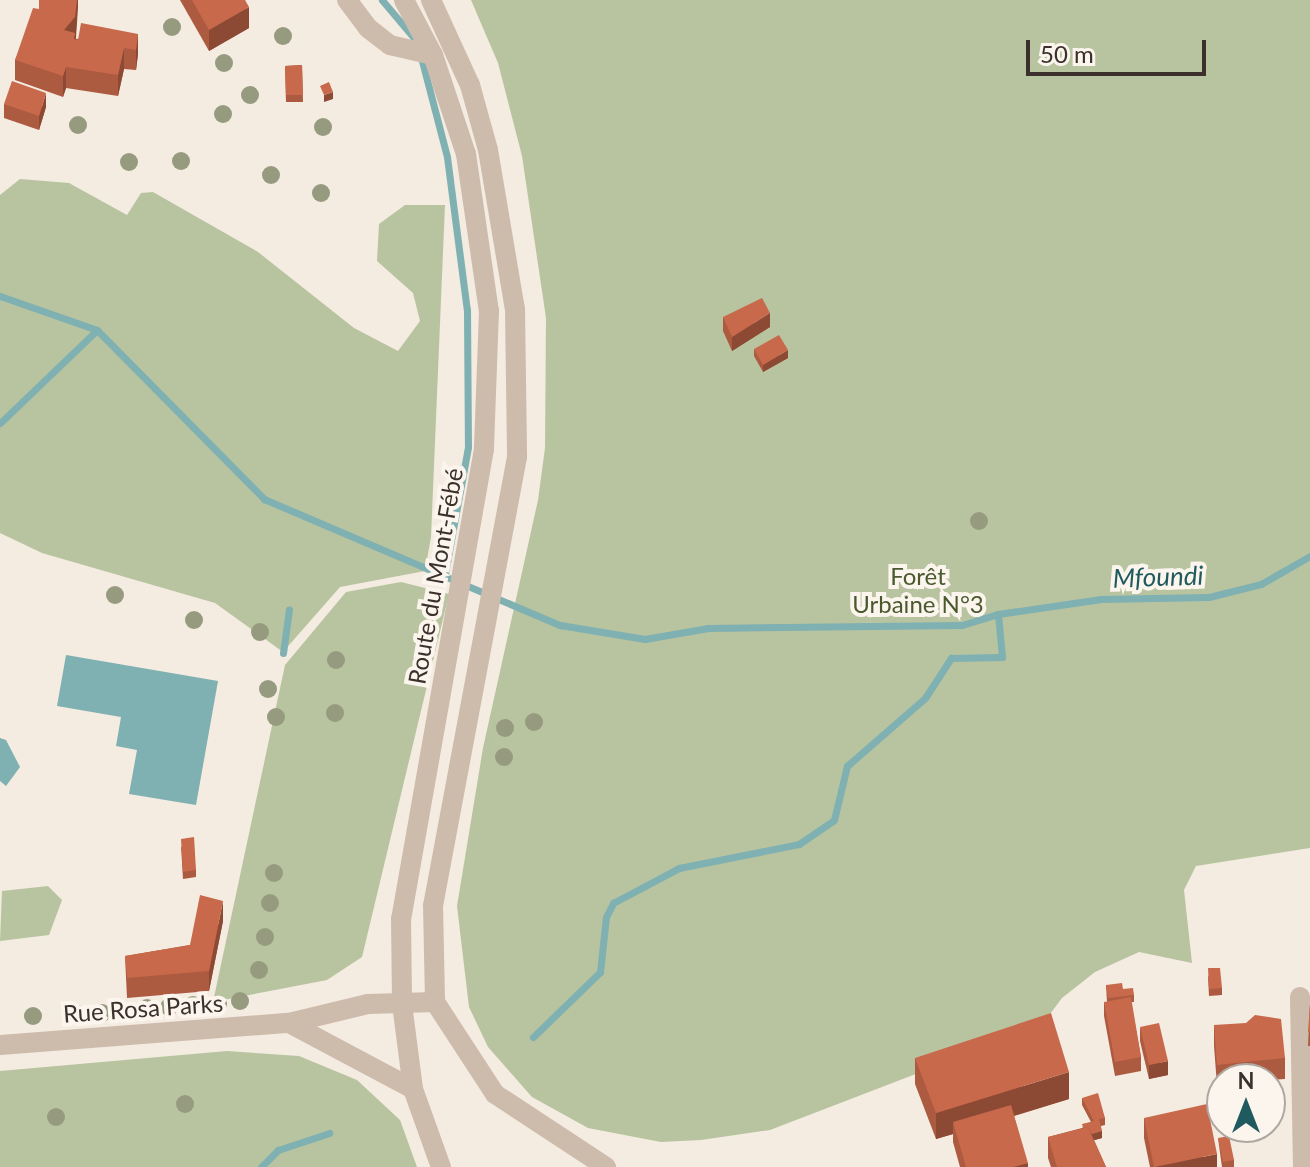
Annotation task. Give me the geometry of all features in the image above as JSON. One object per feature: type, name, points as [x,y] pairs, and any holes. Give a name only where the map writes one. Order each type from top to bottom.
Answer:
[{"type":"street","points":[[347,0],[368,28],[390,45],[433,55]]},
{"type":"street","name":"Route du Mont-Fébé","points":[[404,0],[433,55],[466,154],[489,311],[484,449],[411,848],[401,919],[402,1004],[413,1089],[441,1167]]},
{"type":"street","points":[[431,0],[470,85],[488,150],[515,309],[517,457],[435,890],[435,1002],[495,1094],[606,1167]]},
{"type":"street","points":[[1300,997],[1303,1167]]},
{"type":"street","name":"Rue Rosa Parks","points":[[0,1045],[289,1023],[361,1006],[435,1002]]},
{"type":"street","points":[[289,1023],[413,1089]]},
{"type":"green space","name":"Forêt Urbaine N°3","points":[[471,0],[1310,0],[1310,848],[1196,866],[1184,890],[1192,963],[1139,952],[1095,972],[1062,998],[1041,1026],[770,1130],[701,1140],[661,1142],[588,1128],[532,1097],[488,1047],[469,1007],[457,906],[483,748],[538,500],[545,448],[546,318],[522,156],[498,63]]},
{"type":"green space","points":[[20,179],[69,183],[127,215],[141,193],[153,192],[258,252],[354,328],[398,351],[420,321],[413,293],[377,261],[379,224],[405,205],[445,205],[431,537],[425,571],[340,587],[283,652],[215,603],[42,553],[0,533],[0,195]]},
{"type":"green space","points":[[401,582],[449,594],[362,957],[327,980],[213,1002],[285,665],[346,592]]},
{"type":"green space","points":[[48,886],[62,900],[49,935],[0,941],[2,891]]},
{"type":"green space","points":[[227,1051],[299,1056],[357,1080],[400,1120],[417,1167],[0,1167],[0,1071]]},
{"type":"water","points":[[66,655],[218,681],[196,805],[129,794],[137,750],[116,746],[121,717],[57,706]]},
{"type":"water","points":[[0,738],[6,740],[20,767],[6,786],[0,781]]},
{"type":"building","points":[[39,0],[77,0],[75,17],[64,30],[75,33],[74,39],[78,40],[81,23],[138,34],[136,50],[124,48],[118,75],[66,67],[63,76],[15,60],[33,8],[39,9]]},
{"type":"building","points":[[192,0],[245,0],[249,7],[209,30]]},
{"type":"building","points":[[302,65],[303,95],[286,95],[285,66]]},
{"type":"building","points":[[12,81],[46,93],[39,116],[4,104]]},
{"type":"building","points":[[329,82],[333,92],[324,95],[320,86]]},
{"type":"building","points":[[762,298],[770,313],[732,337],[723,317]]},
{"type":"building","points":[[779,335],[788,350],[763,365],[754,349]]},
{"type":"building","points":[[194,837],[196,870],[183,872],[181,839]]},
{"type":"building","points":[[200,895],[223,901],[209,971],[127,978],[125,956],[190,945]]},
{"type":"building","points":[[1208,968],[1220,968],[1222,988],[1209,989]]},
{"type":"building","points":[[1122,983],[1123,989],[1133,988],[1134,995],[1108,998],[1106,985]]},
{"type":"building","points":[[1131,997],[1141,1057],[1115,1062],[1104,1002]]},
{"type":"building","points":[[1051,1013],[1069,1072],[936,1113],[915,1058]]},
{"type":"building","points":[[1255,1015],[1281,1019],[1285,1058],[1217,1063],[1214,1025],[1246,1023]]},
{"type":"building","points":[[1159,1023],[1168,1061],[1149,1065],[1140,1027]]},
{"type":"building","points":[[1098,1093],[1105,1118],[1099,1119],[1102,1131],[1092,1134],[1088,1127],[1083,1128],[1082,1124],[1094,1121],[1082,1098]]},
{"type":"building","points":[[1206,1104],[1206,1143],[1215,1143],[1217,1154],[1154,1167],[1144,1118]]},
{"type":"building","points":[[1011,1105],[1028,1163],[1013,1167],[966,1167],[953,1122]]},
{"type":"building","points":[[1088,1127],[1106,1167],[1057,1167],[1048,1137]]},
{"type":"building","points":[[1219,1143],[1230,1143],[1234,1160],[1223,1162]]},
{"type":"waterway","points":[[382,0],[414,38]]},
{"type":"waterway","points":[[421,57],[447,157],[467,310],[468,447],[444,579]]},
{"type":"waterway","points":[[0,296],[97,330],[264,499],[560,625],[645,639],[708,628],[962,625],[998,614],[1101,599],[1209,597],[1261,584],[1310,556]]},
{"type":"waterway","points":[[0,423],[97,330]]},
{"type":"waterway","points":[[283,653],[289,609]]},
{"type":"waterway","points":[[533,1037],[600,972],[606,917],[613,903],[679,868],[799,844],[834,820],[847,766],[925,698],[951,658],[1002,657],[998,614]]},
{"type":"waterway","name":"Mfoundi","points":[[261,1167],[278,1150],[329,1133]]}]
